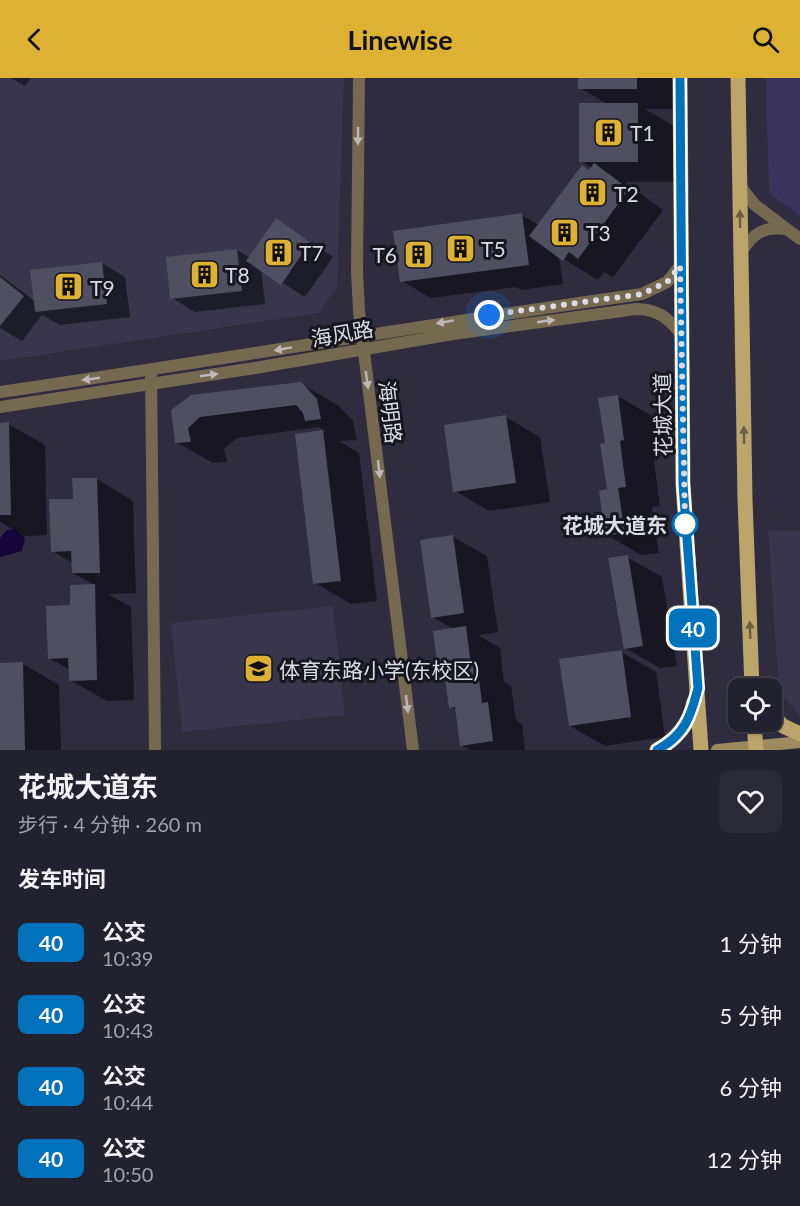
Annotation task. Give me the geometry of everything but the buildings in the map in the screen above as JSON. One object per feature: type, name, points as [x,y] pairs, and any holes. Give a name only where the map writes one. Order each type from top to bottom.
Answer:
[{"type":"main road","name":"花城大道","points":[[680,78],[680,266],[685,514],[701,750]]},
{"type":"main road","points":[[738,78],[752,678]]},
{"type":"main road","points":[[657,750],[681,731],[692,716],[698,688]]},
{"type":"main road","points":[[782,725],[800,734]]},
{"type":"main road","points":[[755,732],[756,748]]},
{"type":"main road","points":[[717,750],[800,742]]},
{"type":"street","name":"海明路","points":[[359,78],[357,271],[363,350],[413,750]]},
{"type":"street","points":[[739,185],[755,205],[800,239]]},
{"type":"street","points":[[741,252],[749,239],[763,229],[787,230]]},
{"type":"street","name":"海风路","points":[[0,392],[642,294],[667,282],[680,266]]},
{"type":"street","name":"海风路","points":[[0,407],[636,309],[651,309],[663,314],[682,335]]},
{"type":"street","points":[[151,370],[155,750]]},
{"type":"shaded area","points":[[0,78],[344,78],[337,287],[319,313],[0,361]]},
{"type":"shaded area","points":[[766,78],[800,78],[800,216],[769,193]]},
{"type":"shaded area","points":[[15,529],[25,538],[22,551],[0,557],[0,538],[7,530]]},
{"type":"shaded area","points":[[768,531],[800,531],[800,716],[782,695],[782,678],[778,678]]},
{"type":"shaded area","name":"体育东路小学(东校区)","points":[[333,606],[345,715],[182,732],[171,623]]},
{"type":"bus line","name":"40","points":[[657,750],[668,744],[692,716],[698,688],[683,484],[680,78]]},
{"type":"place","name":"T1","points":[[609,132]]},
{"type":"place","name":"T2","points":[[593,193]]},
{"type":"place","name":"T3","points":[[565,232]]},
{"type":"place","name":"T5","points":[[460,248]]},
{"type":"place","name":"T7","points":[[278,252]]},
{"type":"place","name":"T6","points":[[418,254]]},
{"type":"place","name":"T8","points":[[204,274]]},
{"type":"place","name":"T9","points":[[69,287]]},
{"type":"place","name":"花城大道东","points":[[685,524]]},
{"type":"place","name":"体育东路小学(东校区)","points":[[258,669]]},
{"type":"route","points":[[489,315],[642,294],[667,282],[680,266],[685,524]]}]
